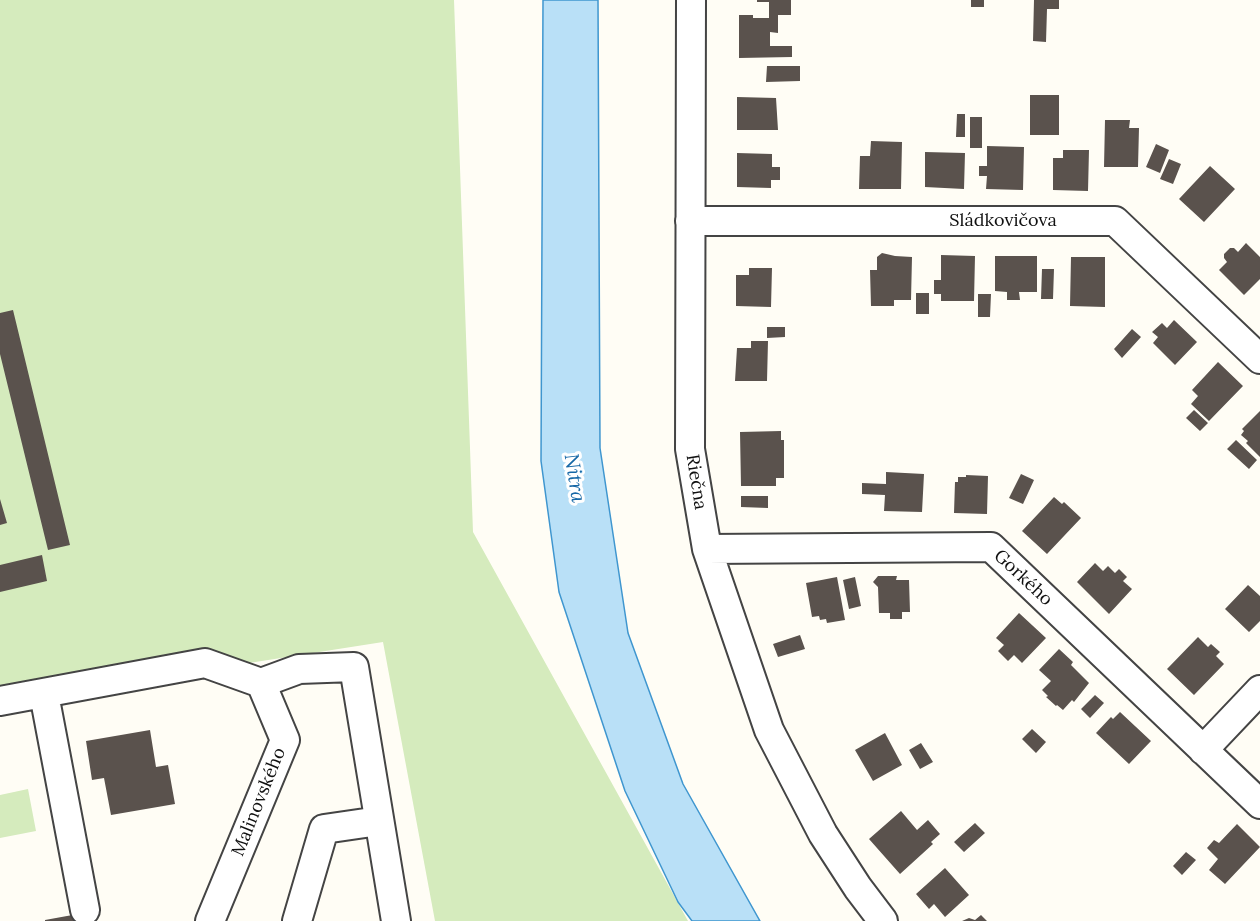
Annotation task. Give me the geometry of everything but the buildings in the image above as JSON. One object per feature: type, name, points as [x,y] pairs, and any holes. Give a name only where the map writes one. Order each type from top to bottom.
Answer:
[{"type":"street","name":"Riečna","points":[[691,0],[690,449],[707,549],[769,730],[823,834],[858,888],[883,921]]},
{"type":"street","name":"Sládkovičova","points":[[690,220],[1115,221],[1260,359]]},
{"type":"street","name":"Gorkého","points":[[707,549],[992,547],[1260,804]]},
{"type":"street","points":[[0,701],[205,663],[261,683],[299,669],[354,667],[396,921]]},
{"type":"street","name":"Malinovského","points":[[210,921],[285,740],[261,683]]},
{"type":"street","points":[[1203,750],[1260,690]]},
{"type":"street","points":[[44,694],[85,910]]},
{"type":"street","points":[[297,921],[324,829],[379,821]]},
{"type":"green space","points":[[0,0],[454,0],[473,532],[688,921],[435,921],[383,642],[0,702]]},
{"type":"green space","points":[[28,789],[36,831],[0,838],[0,795]]},
{"type":"water","name":"Nitra","points":[[543,0],[598,0],[600,448],[628,633],[683,784],[760,921],[692,921],[678,902],[625,791],[559,592],[541,461]]}]
